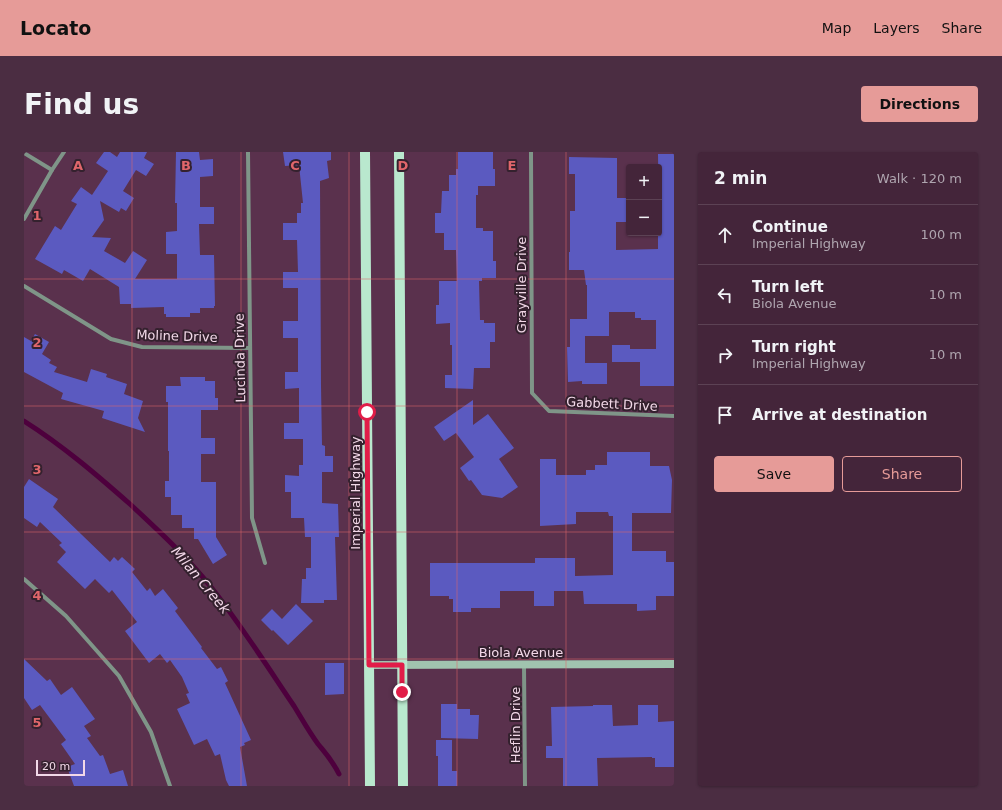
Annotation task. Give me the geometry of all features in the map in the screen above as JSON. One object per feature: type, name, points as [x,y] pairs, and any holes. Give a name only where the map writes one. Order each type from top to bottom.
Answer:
[{"type":"main road","name":"Imperial Highway","points":[[365,152],[370,786]]},
{"type":"main road","points":[[399,152],[403,786]]},
{"type":"street","points":[[24,219],[64,152]]},
{"type":"street","name":"Lucinda Drive","points":[[248,152],[252,518],[265,563]]},
{"type":"street","name":"Grayville Drive","points":[[531,152],[532,393],[549,411]]},
{"type":"street","points":[[24,153],[52,170]]},
{"type":"street","name":"Moline Drive","points":[[24,286],[111,339],[142,347],[250,348]]},
{"type":"street","name":"Gabbett Drive","points":[[549,411],[674,416]]},
{"type":"street","points":[[24,579],[66,616],[119,676],[151,732],[170,786]]},
{"type":"street","name":"Biola Avenue","points":[[369,665],[674,664]]},
{"type":"street","name":"Heflin Drive","points":[[524,665],[525,786]]},
{"type":"building","points":[[104,152],[110,152],[117,157],[120,152],[147,152],[144,158],[154,164],[146,176],[136,170],[123,191],[134,198],[126,211],[121,208],[119,212],[100,201],[104,220],[92,237],[111,238],[104,251],[125,263],[133,251],[147,260],[135,279],[177,279],[177,254],[166,254],[166,232],[177,231],[177,203],[175,203],[176,152],[199,152],[200,160],[213,159],[213,176],[200,177],[200,207],[214,207],[214,224],[199,224],[200,255],[214,255],[214,308],[200,308],[200,313],[190,313],[190,317],[166,317],[166,314],[164,314],[164,307],[131,308],[131,304],[120,304],[119,287],[90,269],[83,281],[64,270],[62,274],[35,259],[55,226],[61,230],[77,204],[71,201],[81,187],[92,195],[108,171],[96,163]]},
{"type":"building","points":[[283,152],[331,152],[331,160],[327,161],[329,178],[320,181],[322,445],[325,446],[325,456],[333,456],[333,472],[322,472],[322,503],[338,504],[339,537],[335,537],[337,600],[324,600],[324,603],[301,603],[302,579],[306,579],[306,568],[311,568],[311,537],[305,537],[304,518],[291,518],[291,492],[285,492],[285,475],[299,476],[299,465],[303,465],[303,439],[284,439],[284,423],[299,423],[299,388],[285,389],[285,372],[298,372],[298,338],[283,338],[283,321],[298,321],[298,288],[283,288],[283,272],[298,272],[297,240],[283,240],[283,223],[297,223],[297,213],[301,213],[301,203],[303,203],[299,165],[285,166]]},
{"type":"building","points":[[458,152],[493,152],[493,169],[495,169],[495,186],[478,186],[478,195],[476,195],[476,228],[483,228],[483,231],[493,231],[493,261],[496,261],[496,278],[482,278],[482,281],[479,281],[480,320],[484,320],[484,323],[495,323],[495,342],[490,342],[490,368],[474,368],[473,389],[445,388],[445,375],[452,375],[450,323],[436,324],[436,305],[439,305],[439,281],[457,281],[456,250],[444,250],[444,233],[435,233],[435,213],[441,213],[442,191],[449,191],[449,175],[456,175],[456,169],[458,169]]},
{"type":"building","points":[[658,154],[674,154],[674,386],[640,386],[640,362],[612,362],[612,345],[630,345],[630,349],[656,349],[656,320],[641,320],[641,318],[635,318],[635,312],[609,312],[609,336],[585,336],[585,363],[607,363],[607,384],[582,384],[582,381],[568,382],[567,347],[570,347],[570,319],[587,319],[587,285],[584,270],[569,270],[570,211],[575,211],[575,174],[569,174],[569,157],[617,158],[617,198],[626,198],[626,222],[616,222],[616,250],[658,249],[658,236],[662,236],[662,164],[658,164]]},
{"type":"building","points":[[35,334],[49,342],[42,354],[51,360],[49,363],[57,367],[54,372],[87,382],[91,369],[107,374],[106,377],[127,384],[124,394],[143,401],[138,418],[145,432],[102,418],[104,411],[61,399],[63,393],[24,372],[24,337],[31,341]]},
{"type":"building","points":[[180,377],[205,377],[205,381],[215,381],[215,398],[218,398],[218,410],[201,410],[201,438],[215,438],[215,454],[201,454],[201,482],[216,482],[216,537],[227,555],[213,564],[198,539],[194,539],[194,528],[182,528],[182,515],[171,515],[171,497],[165,497],[165,481],[169,481],[168,402],[166,402],[166,386],[181,386]]},
{"type":"building","points":[[473,400],[473,425],[488,414],[514,448],[499,459],[518,487],[502,498],[482,495],[471,480],[469,481],[460,468],[474,457],[456,433],[444,441],[434,427]]},
{"type":"building","points":[[607,452],[650,452],[650,466],[669,466],[672,480],[671,513],[632,513],[632,551],[666,551],[666,562],[674,562],[674,596],[656,596],[656,610],[637,611],[637,604],[584,604],[583,591],[554,591],[554,606],[534,606],[534,591],[500,591],[500,608],[471,608],[471,612],[453,612],[453,599],[449,599],[449,596],[430,596],[430,563],[535,563],[535,558],[575,558],[575,576],[613,575],[613,516],[609,516],[608,512],[576,512],[576,524],[540,526],[540,459],[556,459],[556,475],[586,475],[586,470],[595,470],[595,465],[607,465]]},
{"type":"building","points":[[29,479],[58,499],[53,507],[110,562],[114,557],[118,561],[122,557],[135,569],[132,572],[147,591],[150,588],[155,596],[163,589],[178,608],[175,611],[202,647],[201,648],[217,669],[221,667],[228,681],[225,683],[251,740],[244,743],[245,745],[240,747],[247,786],[229,786],[226,780],[220,754],[215,756],[207,739],[194,745],[177,709],[190,703],[186,694],[189,693],[182,677],[170,660],[167,663],[160,654],[149,663],[125,631],[137,622],[112,590],[109,593],[95,579],[85,589],[57,562],[66,552],[59,545],[62,543],[40,522],[37,527],[24,518],[24,487]]},
{"type":"building","points":[[296,604],[313,621],[288,645],[261,620],[272,609],[282,619]]},
{"type":"building","points":[[24,659],[47,681],[50,679],[61,695],[72,687],[95,719],[84,726],[91,736],[87,738],[100,756],[103,755],[110,774],[123,770],[128,786],[74,786],[67,767],[75,764],[61,744],[66,740],[40,705],[32,710],[24,698]]},
{"type":"building","points":[[325,663],[344,663],[344,694],[325,695]]},
{"type":"building","points":[[441,704],[457,704],[457,709],[470,709],[470,715],[479,715],[478,739],[441,738]]},
{"type":"building","points":[[612,705],[613,726],[638,725],[638,705],[658,705],[658,722],[674,721],[674,767],[655,767],[655,758],[652,757],[597,758],[598,786],[563,786],[563,758],[546,758],[546,746],[552,746],[551,707]]},
{"type":"building","points":[[436,740],[452,740],[452,771],[457,771],[457,786],[438,786],[438,756],[436,756]]},
{"type":"waterway","name":"Milan Creek","points":[[24,421],[66,450],[131,505],[192,565],[222,601],[294,706],[318,744],[332,761],[339,774]]},
{"type":"route","points":[[367,412],[369,665],[402,665],[402,692]]}]
